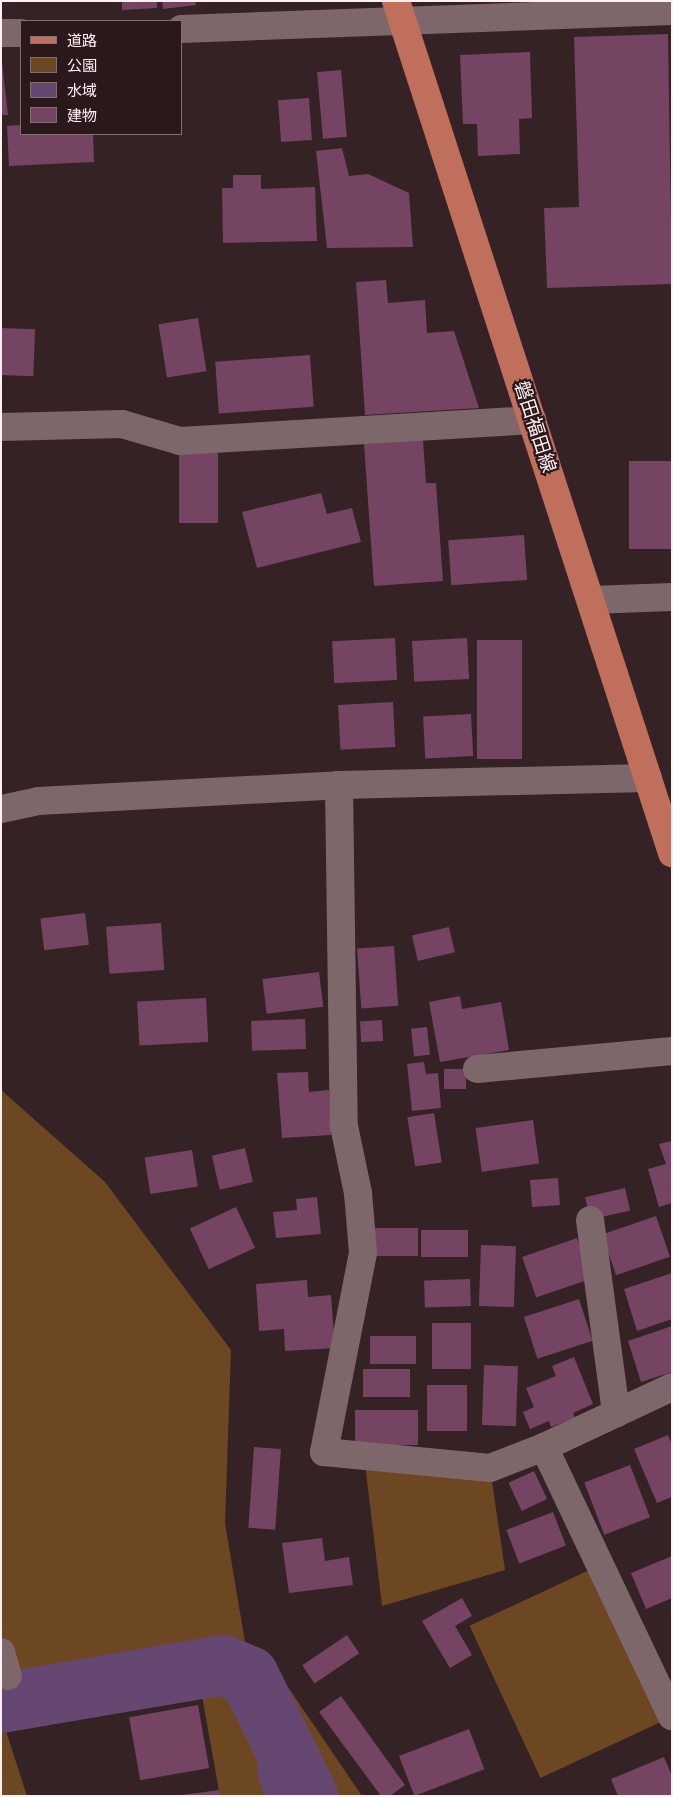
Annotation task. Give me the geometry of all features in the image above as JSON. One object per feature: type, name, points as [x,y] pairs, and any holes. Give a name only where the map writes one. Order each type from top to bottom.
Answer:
[{"type":"main road","name":"磐田福田線","points":[[399,12],[672,853]]},
{"type":"street","points":[[182,29],[399,12],[672,11]]},
{"type":"street","points":[[1,33],[20,33]]},
{"type":"street","points":[[1,426],[122,424],[180,441],[532,420]]},
{"type":"street","points":[[591,600],[672,597]]},
{"type":"street","points":[[1,809],[38,801],[339,785],[648,778]]},
{"type":"street","points":[[339,785],[344,1126],[358,1193],[363,1253],[324,1452],[490,1468],[544,1448],[672,1387]]},
{"type":"street","points":[[477,1069],[672,1051]]},
{"type":"street","points":[[590,1220],[616,1414]]},
{"type":"street","points":[[544,1448],[672,1716]]},
{"type":"green space","points":[[1,1090],[105,1182],[231,1350],[225,1523],[247,1654],[260,1659],[290,1690],[362,1796],[220,1796],[201,1691],[5,1728],[27,1796],[1,1796]]},
{"type":"green space","points":[[364,1455],[490,1468],[505,1570],[382,1606]]},
{"type":"green space","points":[[600,1565],[671,1717],[540,1778],[469,1626]]},
{"type":"water","points":[[256,1692],[330,1796],[265,1796],[258,1777]]},
{"type":"building","points":[[122,1],[157,1],[157,8],[122,10]]},
{"type":"building","points":[[162,1],[195,1],[196,5],[163,9]]},
{"type":"building","points":[[668,34],[672,284],[547,288],[544,208],[579,207],[574,37]]},
{"type":"building","points":[[530,52],[532,118],[519,119],[520,154],[478,156],[477,124],[463,124],[460,55]]},
{"type":"building","points":[[1,54],[8,115],[1,115]]},
{"type":"building","points":[[341,70],[347,137],[323,139],[317,72]]},
{"type":"building","points":[[309,98],[312,140],[281,142],[278,100]]},
{"type":"building","points":[[20,125],[20,135],[93,135],[94,162],[9,166],[7,126]]},
{"type":"building","points":[[342,148],[349,176],[368,174],[409,193],[413,247],[327,248],[316,151]]},
{"type":"building","points":[[233,175],[261,175],[261,189],[315,187],[317,241],[223,243],[222,188],[233,188]]},
{"type":"building","points":[[386,280],[388,303],[425,300],[427,333],[454,331],[479,408],[365,415],[356,282]]},
{"type":"building","points":[[198,318],[206,371],[167,378],[158,324]]},
{"type":"building","points":[[1,328],[35,329],[33,376],[1,375]]},
{"type":"building","points":[[310,355],[314,407],[219,414],[215,362]]},
{"type":"building","points":[[423,439],[426,483],[436,483],[443,581],[374,586],[364,444]]},
{"type":"building","points":[[179,453],[218,453],[218,523],[179,523]]},
{"type":"building","points":[[629,461],[672,461],[672,549],[629,549]]},
{"type":"building","points":[[321,493],[327,514],[352,508],[361,542],[257,568],[242,512]]},
{"type":"building","points":[[524,535],[527,580],[451,585],[448,540]]},
{"type":"building","points":[[395,638],[397,680],[334,683],[332,641]]},
{"type":"building","points":[[467,638],[469,679],[414,682],[412,641]]},
{"type":"building","points":[[477,640],[522,640],[522,759],[477,759]]},
{"type":"building","points":[[393,702],[395,747],[340,750],[338,705]]},
{"type":"building","points":[[471,714],[473,756],[425,758],[423,717]]},
{"type":"building","points":[[85,913],[89,945],[44,950],[40,918]]},
{"type":"building","points":[[161,923],[164,970],[109,974],[106,927]]},
{"type":"building","points":[[449,927],[455,952],[418,961],[412,936]]},
{"type":"building","points":[[394,946],[398,1006],[361,1008],[357,949]]},
{"type":"building","points":[[319,972],[323,1007],[267,1014],[262,979]]},
{"type":"building","points":[[460,996],[462,1009],[501,1002],[509,1050],[440,1062],[429,1002]]},
{"type":"building","points":[[206,998],[208,1042],[139,1046],[137,1002]]},
{"type":"building","points":[[305,1019],[306,1049],[252,1051],[251,1021]]},
{"type":"building","points":[[382,1020],[383,1041],[361,1042],[360,1021]]},
{"type":"building","points":[[427,1027],[430,1055],[414,1057],[411,1029]]},
{"type":"building","points":[[424,1062],[426,1074],[438,1073],[441,1108],[412,1111],[407,1064]]},
{"type":"building","points":[[444,1069],[466,1069],[466,1089],[444,1089]]},
{"type":"building","points":[[308,1072],[309,1092],[329,1090],[331,1135],[282,1138],[277,1073]]},
{"type":"building","points":[[434,1113],[442,1162],[415,1167],[407,1117]]},
{"type":"building","points":[[533,1120],[539,1164],[482,1172],[476,1128]]},
{"type":"building","points":[[672,1141],[672,1203],[659,1207],[648,1169],[666,1164],[659,1144]]},
{"type":"building","points":[[245,1148],[253,1182],[220,1190],[212,1156]]},
{"type":"building","points":[[192,1150],[198,1187],[150,1194],[145,1158]]},
{"type":"building","points":[[558,1178],[560,1205],[532,1207],[530,1180]]},
{"type":"building","points":[[625,1188],[630,1210],[590,1220],[585,1197]]},
{"type":"building","points":[[317,1197],[321,1234],[276,1238],[273,1212],[297,1210],[296,1199]]},
{"type":"building","points":[[236,1207],[255,1248],[209,1269],[190,1229]]},
{"type":"building","points":[[656,1216],[670,1257],[616,1275],[602,1235]]},
{"type":"building","points":[[371,1228],[418,1228],[418,1256],[371,1256]]},
{"type":"building","points":[[421,1230],[468,1230],[468,1257],[421,1257]]},
{"type":"building","points":[[577,1238],[591,1279],[536,1298],[522,1257]]},
{"type":"building","points":[[481,1245],[516,1246],[514,1307],[479,1306]]},
{"type":"building","points":[[672,1273],[672,1319],[637,1331],[624,1289]]},
{"type":"building","points":[[470,1279],[471,1306],[425,1308],[424,1281]]},
{"type":"building","points":[[307,1280],[308,1297],[331,1295],[335,1348],[285,1351],[284,1329],[259,1331],[256,1284]]},
{"type":"building","points":[[579,1299],[593,1341],[537,1359],[524,1317]]},
{"type":"building","points":[[432,1323],[471,1323],[471,1369],[432,1369]]},
{"type":"building","points":[[672,1326],[672,1372],[641,1382],[628,1341]]},
{"type":"building","points":[[370,1336],[416,1336],[416,1364],[370,1364]]},
{"type":"building","points":[[574,1357],[593,1404],[573,1413],[575,1418],[551,1427],[549,1421],[530,1429],[523,1412],[534,1407],[526,1388],[556,1376],[552,1366]]},
{"type":"building","points":[[484,1365],[518,1366],[516,1426],[482,1425]]},
{"type":"building","points":[[363,1369],[410,1369],[410,1397],[363,1397]]},
{"type":"building","points":[[427,1385],[467,1385],[467,1431],[427,1431]]},
{"type":"building","points":[[355,1410],[418,1410],[418,1445],[355,1445]]},
{"type":"building","points":[[668,1435],[672,1445],[672,1497],[657,1503],[634,1449]]},
{"type":"building","points":[[254,1447],[281,1449],[275,1530],[248,1528]]},
{"type":"building","points":[[630,1465],[650,1517],[604,1535],[584,1483]]},
{"type":"building","points":[[534,1471],[547,1499],[522,1511],[509,1483]]},
{"type":"building","points":[[553,1512],[566,1546],[519,1564],[506,1530]]},
{"type":"building","points":[[322,1538],[325,1561],[349,1557],[353,1585],[289,1593],[282,1543]]},
{"type":"building","points":[[672,1556],[672,1598],[646,1609],[631,1573]]},
{"type":"building","points":[[462,1598],[472,1616],[455,1626],[472,1655],[450,1668],[422,1621]]},
{"type":"building","points":[[347,1635],[359,1653],[315,1683],[302,1665]]},
{"type":"building","points":[[341,1696],[405,1785],[390,1796],[381,1796],[319,1712]]},
{"type":"building","points":[[198,1705],[209,1768],[140,1780],[129,1717]]},
{"type":"building","points":[[469,1729],[484,1769],[414,1796],[399,1756]]},
{"type":"building","points":[[664,1757],[672,1776],[672,1796],[618,1796],[611,1779]]},
{"type":"building","points":[[220,1790],[221,1796],[181,1796],[181,1795]]},
{"type":"waterway","points":[[1,1703],[223,1665],[249,1676],[308,1796]]}]
